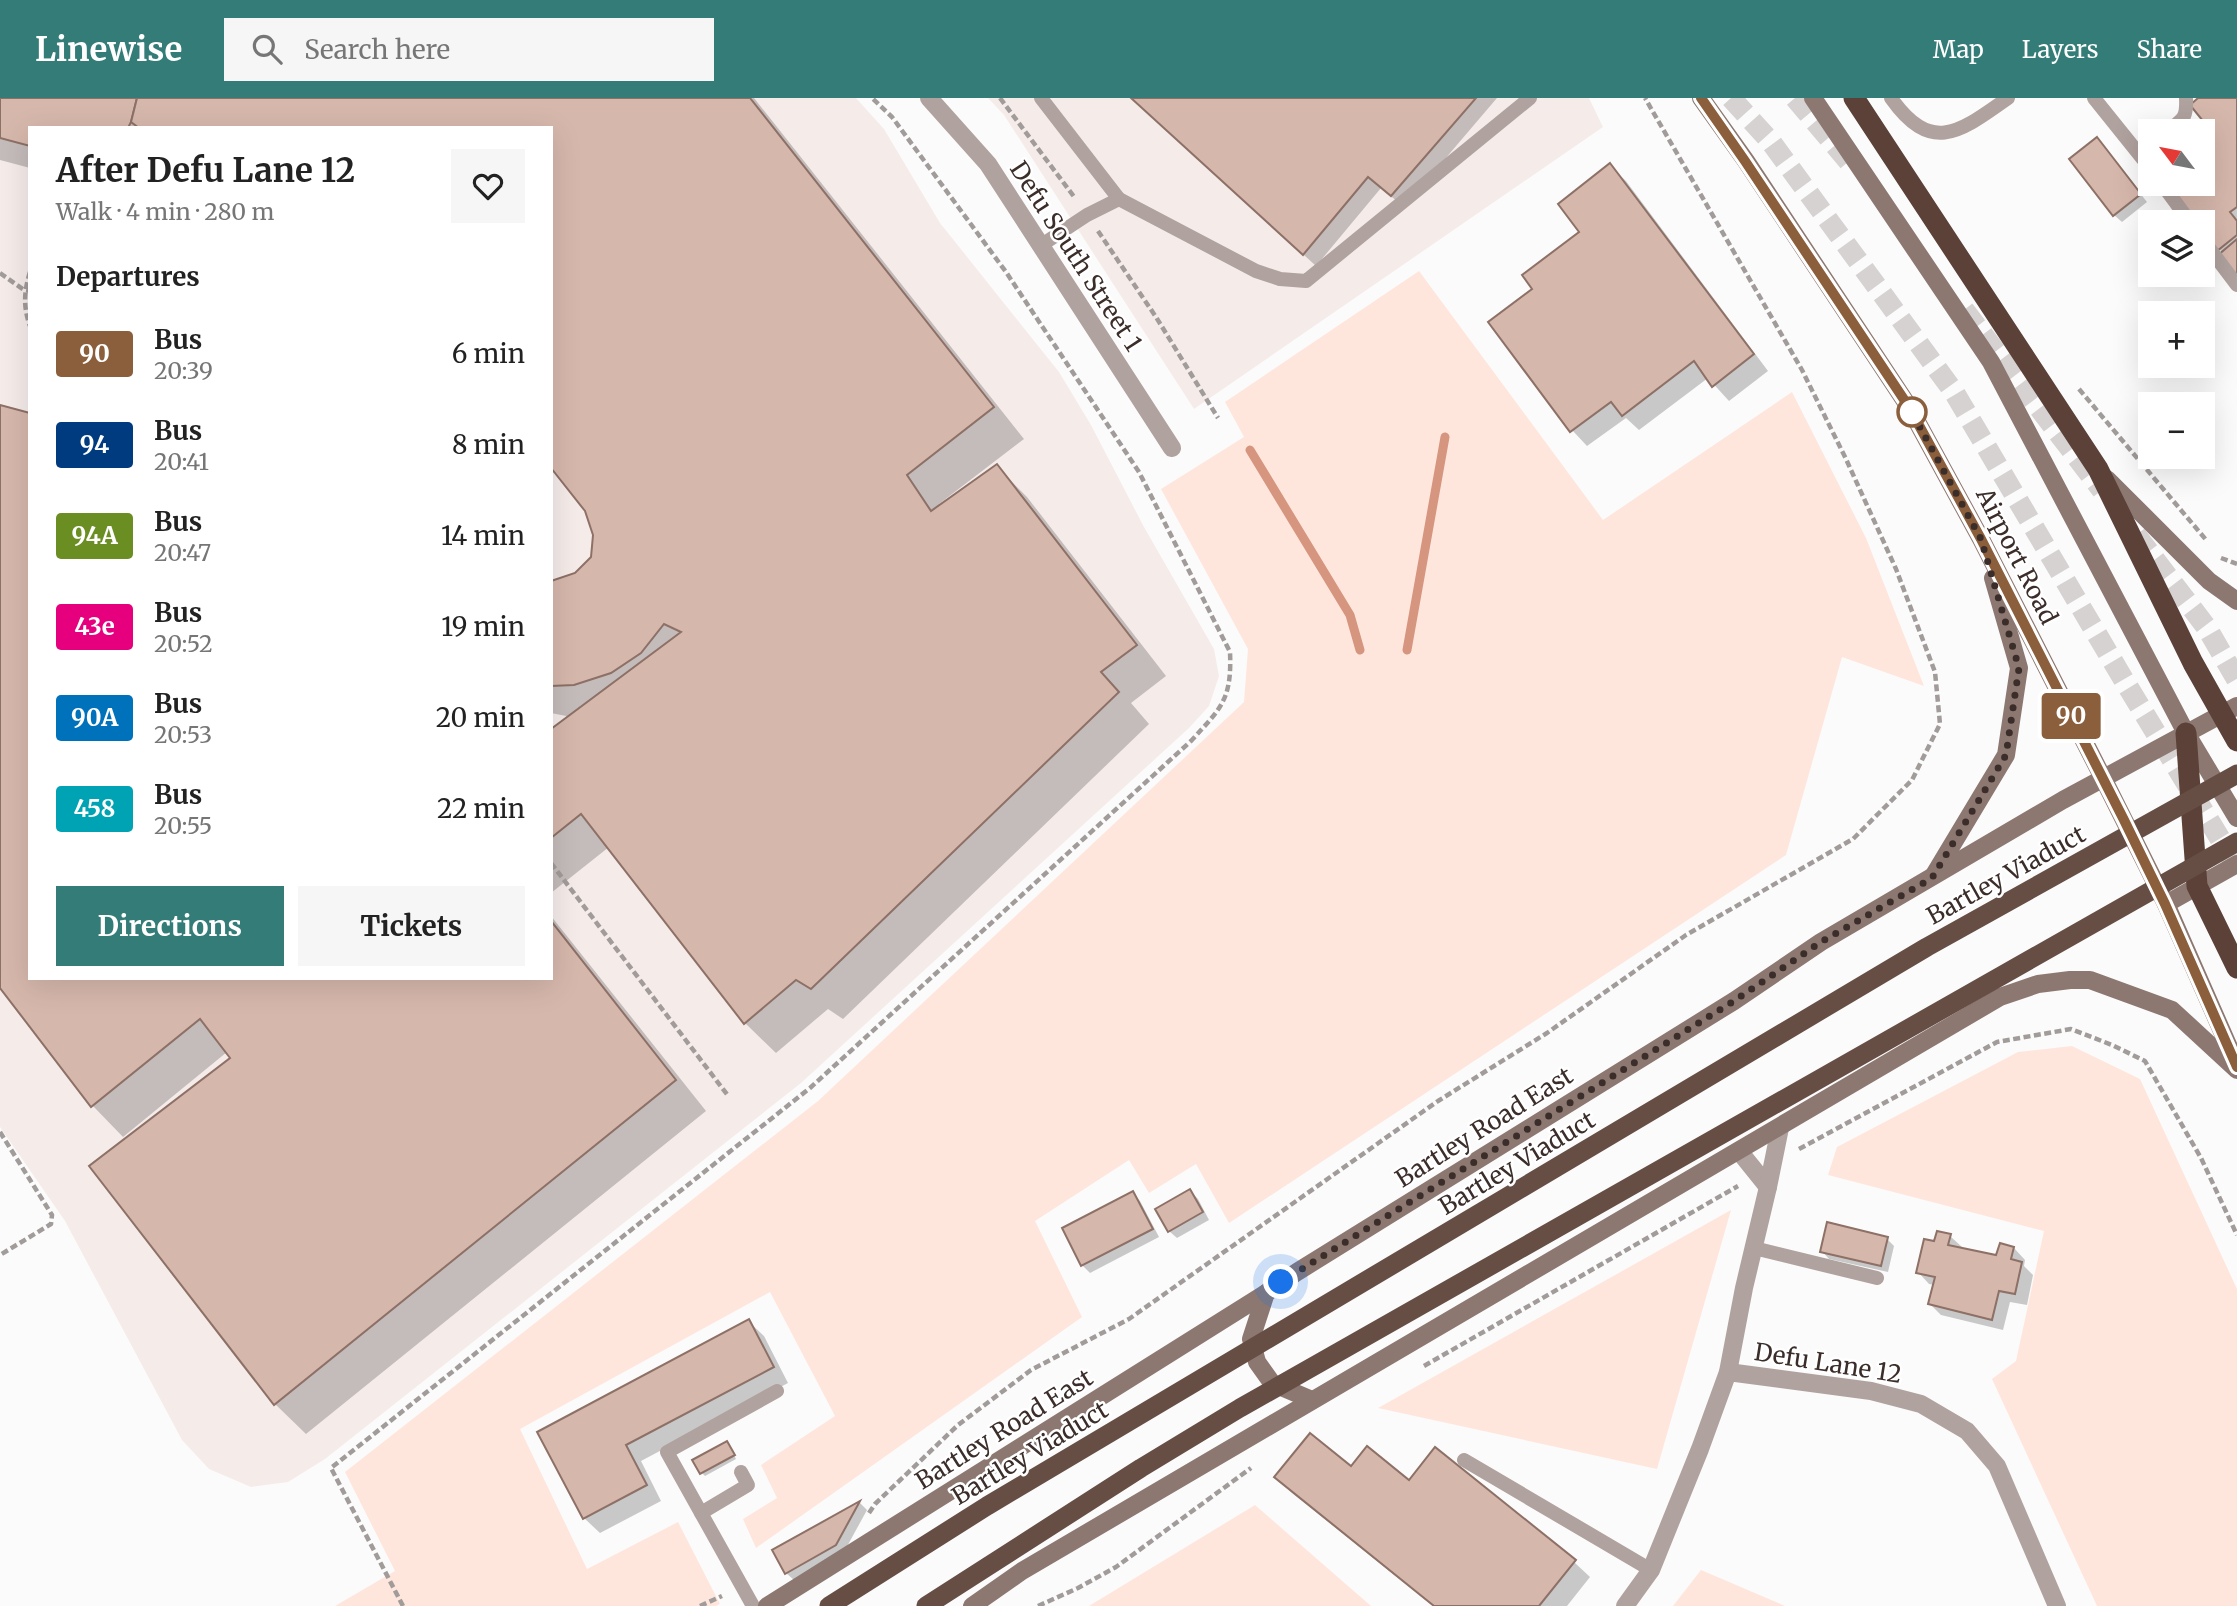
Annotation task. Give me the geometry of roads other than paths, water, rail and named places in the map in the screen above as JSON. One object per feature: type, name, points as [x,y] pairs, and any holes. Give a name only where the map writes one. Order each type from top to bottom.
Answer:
[{"type":"highway","points":[[1854,98],[2098,469],[2193,663],[2230,711],[2237,741]]},
{"type":"highway","points":[[2186,733],[2197,886],[2237,968]]},
{"type":"highway","name":"Bartley Viaduct","points":[[829,1606],[987,1506],[1915,954],[2237,774]]},
{"type":"highway","points":[[926,1606],[1086,1502],[1240,1408],[2237,842]]},
{"type":"main road","name":"Airport Road","points":[[1701,98],[1909,407],[1981,539],[2103,778],[2165,904],[2237,1068]]},
{"type":"main road","points":[[1813,98],[1991,362],[2186,733],[2237,818]]},
{"type":"main road","points":[[2098,469],[2209,581],[2237,601]]},
{"type":"main road","points":[[1932,878],[2006,755],[2019,668],[1981,539]]},
{"type":"main road","name":"Bartley Road East","points":[[767,1606],[1734,1001],[1821,942],[2063,800],[2230,711]]},
{"type":"main road","points":[[2165,904],[2237,864]]},
{"type":"main road","points":[[972,1606],[1022,1571],[2000,998],[2038,984],[2090,980],[2172,1010],[2237,1068]]},
{"type":"main road","points":[[1266,1293],[1251,1339],[1257,1362],[1272,1383],[1312,1400]]},
{"type":"street","name":"Defu South Street 1","points":[[929,98],[988,164],[1172,448]]},
{"type":"street","name":"Defu Lane 12","points":[[1625,1606],[1651,1570],[1728,1372],[1754,1248],[1763,1181],[1773,1163],[1780,1128]]},
{"type":"street","points":[[1739,1151],[1763,1181]]},
{"type":"street","name":"Defu Lane 12","points":[[1728,1372],[1871,1391],[1921,1404],[1967,1431],[1997,1466],[2057,1606]]},
{"type":"lane","points":[[1041,98],[1119,199],[1256,271],[1280,279],[1306,281],[1530,98]]},
{"type":"lane","points":[[1891,98],[1898,108],[1924,131],[1944,133],[1969,125],[2008,98]]},
{"type":"lane","points":[[2094,98],[2138,141]]},
{"type":"lane","points":[[2183,119],[2186,98]]},
{"type":"lane","points":[[1040,246],[1087,215],[1119,199]]},
{"type":"lane","points":[[2215,256],[2237,285]]},
{"type":"lane","points":[[1754,1248],[1877,1278]]},
{"type":"lane","points":[[753,1606],[667,1452],[777,1391]]},
{"type":"lane","points":[[1464,1460],[1651,1570]]},
{"type":"lane","points":[[701,1513],[748,1485],[741,1472]]},
{"type":"waterway","points":[[1407,650],[1445,437]]},
{"type":"waterway","points":[[1250,450],[1350,615],[1360,650]]},
{"type":"tunnel","points":[[1731,98],[1771,142],[1954,392],[2236,865]]},
{"type":"tunnel","points":[[1795,98],[1850,163]]},
{"type":"tunnel","points":[[1964,310],[2102,490]]},
{"type":"tunnel","points":[[2136,535],[2207,628],[2237,680]]}]
